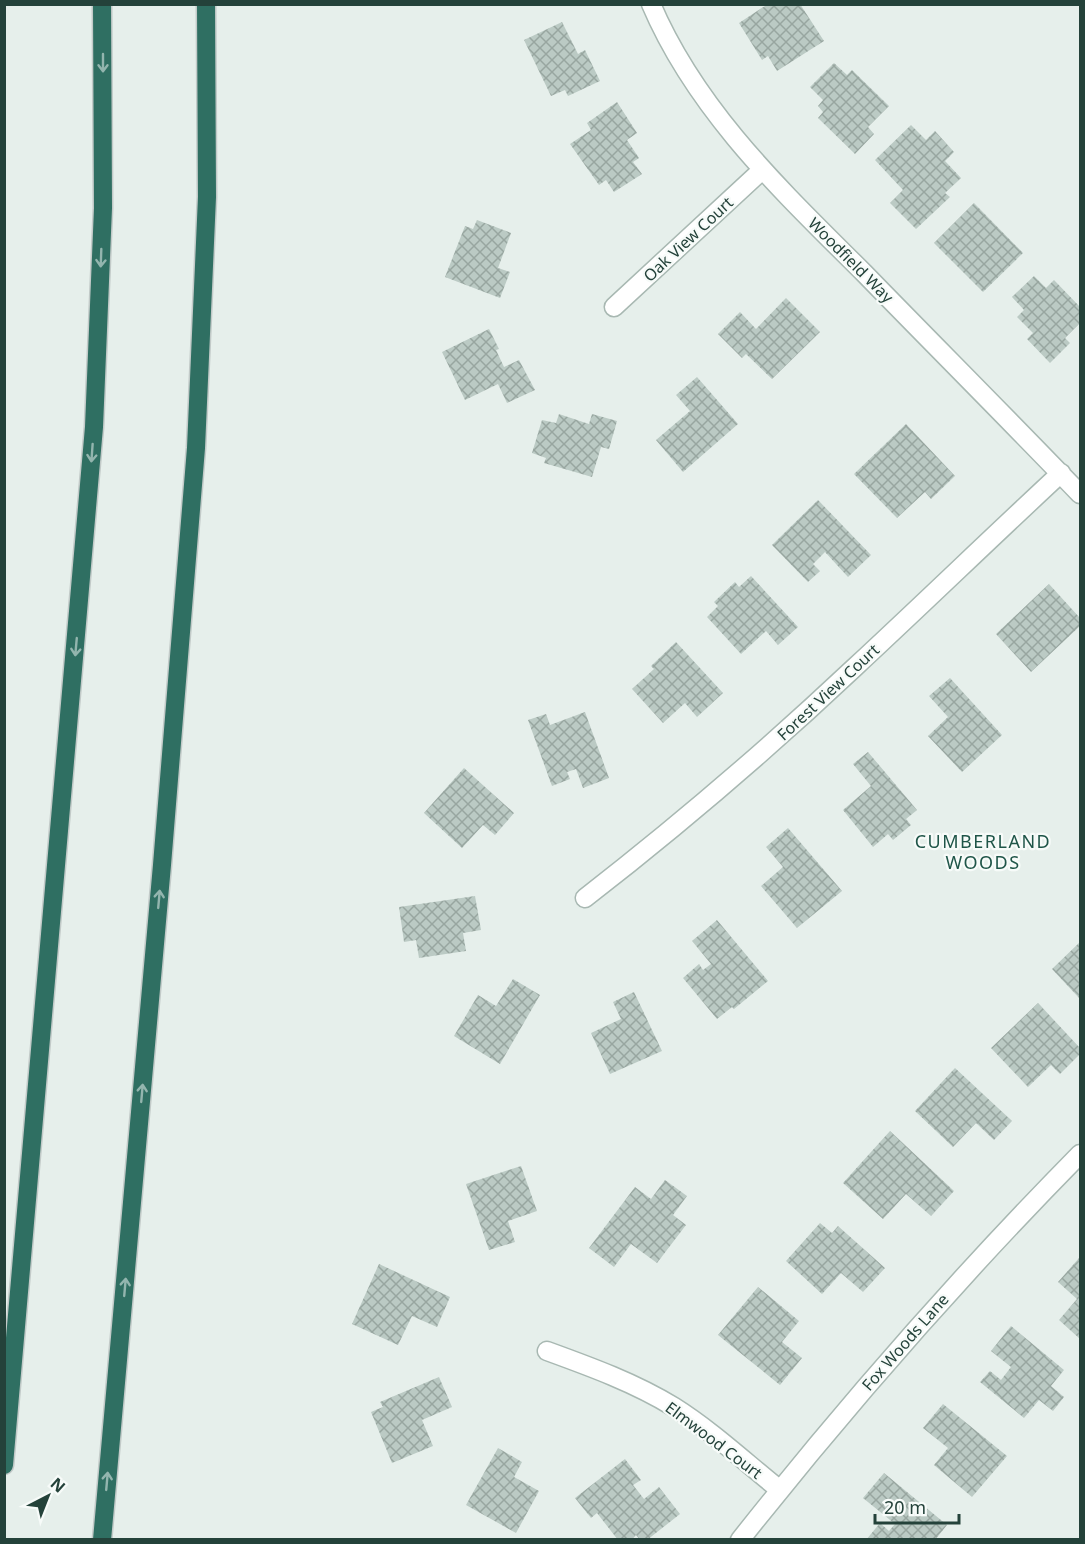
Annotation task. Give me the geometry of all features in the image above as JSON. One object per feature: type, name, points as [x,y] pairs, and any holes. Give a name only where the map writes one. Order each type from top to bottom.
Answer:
[{"type":"highway","points":[[4,1465],[94,427],[103,208],[102,4]]},
{"type":"highway","points":[[102,1539],[163,853],[196,448],[207,197],[206,4]]},
{"type":"street","name":"Woodfield Way","points":[[651,4],[661,28],[688,74],[714,111],[762,170],[1080,494]]},
{"type":"street","name":"Oak View Court","points":[[614,307],[762,170]]},
{"type":"street","name":"Forest View Court","points":[[585,898],[661,839],[777,739],[1061,473]]},
{"type":"street","name":"Fox Woods Lane","points":[[740,1539],[898,1349],[1080,1154]]},
{"type":"street","name":"Elmwood Court","points":[[548,1352],[628,1383],[673,1407],[710,1432],[780,1490]]},
{"type":"building","points":[[768,4],[800,4],[824,41],[777,71],[768,56],[762,60],[739,23]]},
{"type":"building","points":[[562,22],[578,54],[585,50],[600,81],[568,96],[565,90],[551,96],[524,40]]},
{"type":"building","points":[[834,63],[847,75],[852,70],[889,106],[868,127],[874,134],[855,154],[818,118],[823,112],[818,106],[823,100],[810,87]]},
{"type":"building","points":[[617,102],[637,133],[627,140],[639,158],[633,162],[642,174],[614,192],[606,180],[599,185],[570,144],[591,130],[587,123]]},
{"type":"building","points":[[911,125],[926,140],[935,131],[954,152],[945,161],[961,178],[945,193],[950,197],[916,229],[890,203],[903,190],[875,160]]},
{"type":"building","points":[[974,203],[1023,253],[983,292],[934,243]]},
{"type":"building","points":[[477,220],[511,233],[498,268],[510,272],[500,298],[445,277],[465,226],[473,229]]},
{"type":"building","points":[[1034,276],[1046,288],[1054,280],[1080,307],[1080,323],[1065,338],[1070,343],[1050,363],[1027,339],[1033,333],[1017,317],[1024,310],[1012,297]]},
{"type":"building","points":[[786,298],[820,332],[772,379],[746,354],[742,358],[718,334],[740,312],[756,329]]},
{"type":"building","points":[[489,329],[499,349],[496,350],[504,367],[519,360],[535,390],[507,403],[498,384],[465,400],[442,352]]},
{"type":"building","points":[[697,377],[738,424],[683,472],[656,440],[690,411],[676,395]]},
{"type":"building","points":[[559,414],[589,424],[592,414],[617,421],[609,449],[601,447],[592,477],[544,463],[546,458],[532,453],[542,420],[556,423]]},
{"type":"building","points":[[906,424],[955,476],[931,499],[925,492],[897,518],[854,474]]},
{"type":"building","points":[[818,500],[871,555],[848,577],[825,552],[813,564],[820,571],[808,582],[772,545]]},
{"type":"building","points":[[751,576],[798,627],[778,645],[766,631],[741,654],[707,617],[718,606],[714,602],[735,582],[739,587]]},
{"type":"building","points":[[1049,584],[1080,618],[1080,626],[1031,672],[996,634]]},
{"type":"building","points":[[676,642],[723,693],[697,717],[685,703],[663,723],[632,689],[654,669],[651,666]]},
{"type":"building","points":[[950,678],[1002,735],[962,772],[928,736],[948,717],[929,696]]},
{"type":"building","points":[[585,712],[609,778],[583,788],[576,769],[567,772],[570,779],[552,786],[528,720],[546,714],[550,725]]},
{"type":"building","points":[[868,752],[917,810],[906,819],[911,825],[893,840],[888,834],[873,847],[843,810],[871,786],[853,764]]},
{"type":"building","points":[[464,768],[514,813],[495,835],[483,825],[462,848],[424,813]]},
{"type":"building","points":[[788,828],[842,891],[797,928],[761,886],[783,867],[766,847]]},
{"type":"building","points":[[475,896],[481,930],[463,933],[466,951],[419,958],[416,940],[404,942],[399,907]]},
{"type":"building","points":[[717,920],[768,981],[734,1009],[732,1007],[717,1019],[683,978],[699,964],[703,970],[711,964],[692,941]]},
{"type":"building","points":[[1080,942],[1080,999],[1052,969]]},
{"type":"building","points":[[513,979],[540,995],[500,1064],[454,1036],[478,995],[496,1006]]},
{"type":"building","points":[[634,992],[662,1051],[610,1074],[591,1033],[621,1019],[613,1002]]},
{"type":"building","points":[[1038,1003],[1080,1048],[1080,1054],[1060,1074],[1051,1065],[1028,1087],[991,1048]]},
{"type":"building","points":[[955,1068],[1012,1121],[994,1140],[976,1123],[953,1147],[915,1111]]},
{"type":"building","points":[[890,1131],[954,1191],[931,1216],[906,1194],[883,1219],[843,1183]]},
{"type":"building","points":[[521,1166],[537,1211],[508,1221],[515,1242],[489,1250],[466,1184]]},
{"type":"building","points":[[665,1180],[687,1196],[673,1215],[686,1225],[657,1263],[631,1244],[614,1267],[589,1248],[635,1187],[651,1199]]},
{"type":"building","points":[[820,1223],[832,1233],[838,1226],[885,1268],[863,1292],[841,1273],[822,1294],[786,1261]]},
{"type":"building","points":[[1079,1258],[1080,1339],[1059,1320],[1077,1299],[1058,1282]]},
{"type":"building","points":[[379,1264],[450,1297],[437,1327],[412,1316],[398,1345],[352,1324]]},
{"type":"building","points":[[758,1287],[799,1321],[782,1342],[802,1358],[780,1385],[718,1335]]},
{"type":"building","points":[[1011,1326],[1064,1370],[1051,1386],[1064,1397],[1053,1411],[1039,1400],[1024,1418],[980,1382],[990,1371],[1001,1380],[1011,1367],[991,1351]]},
{"type":"building","points":[[439,1377],[452,1407],[422,1420],[433,1446],[392,1463],[371,1412],[383,1407],[380,1402]]},
{"type":"building","points":[[943,1404],[1007,1456],[972,1497],[934,1465],[948,1448],[923,1428]]},
{"type":"building","points":[[498,1448],[522,1462],[514,1477],[539,1491],[516,1533],[466,1505]]},
{"type":"building","points":[[625,1459],[641,1480],[633,1485],[644,1499],[659,1487],[680,1514],[647,1540],[640,1540],[636,1535],[631,1540],[618,1540],[597,1513],[591,1518],[575,1498]]},
{"type":"building","points":[[884,1473],[947,1525],[935,1540],[866,1540],[880,1523],[889,1531],[895,1524],[863,1498]]},
{"type":"district","name":"CUMBERLAND WOODS","points":[[983,852]]}]
